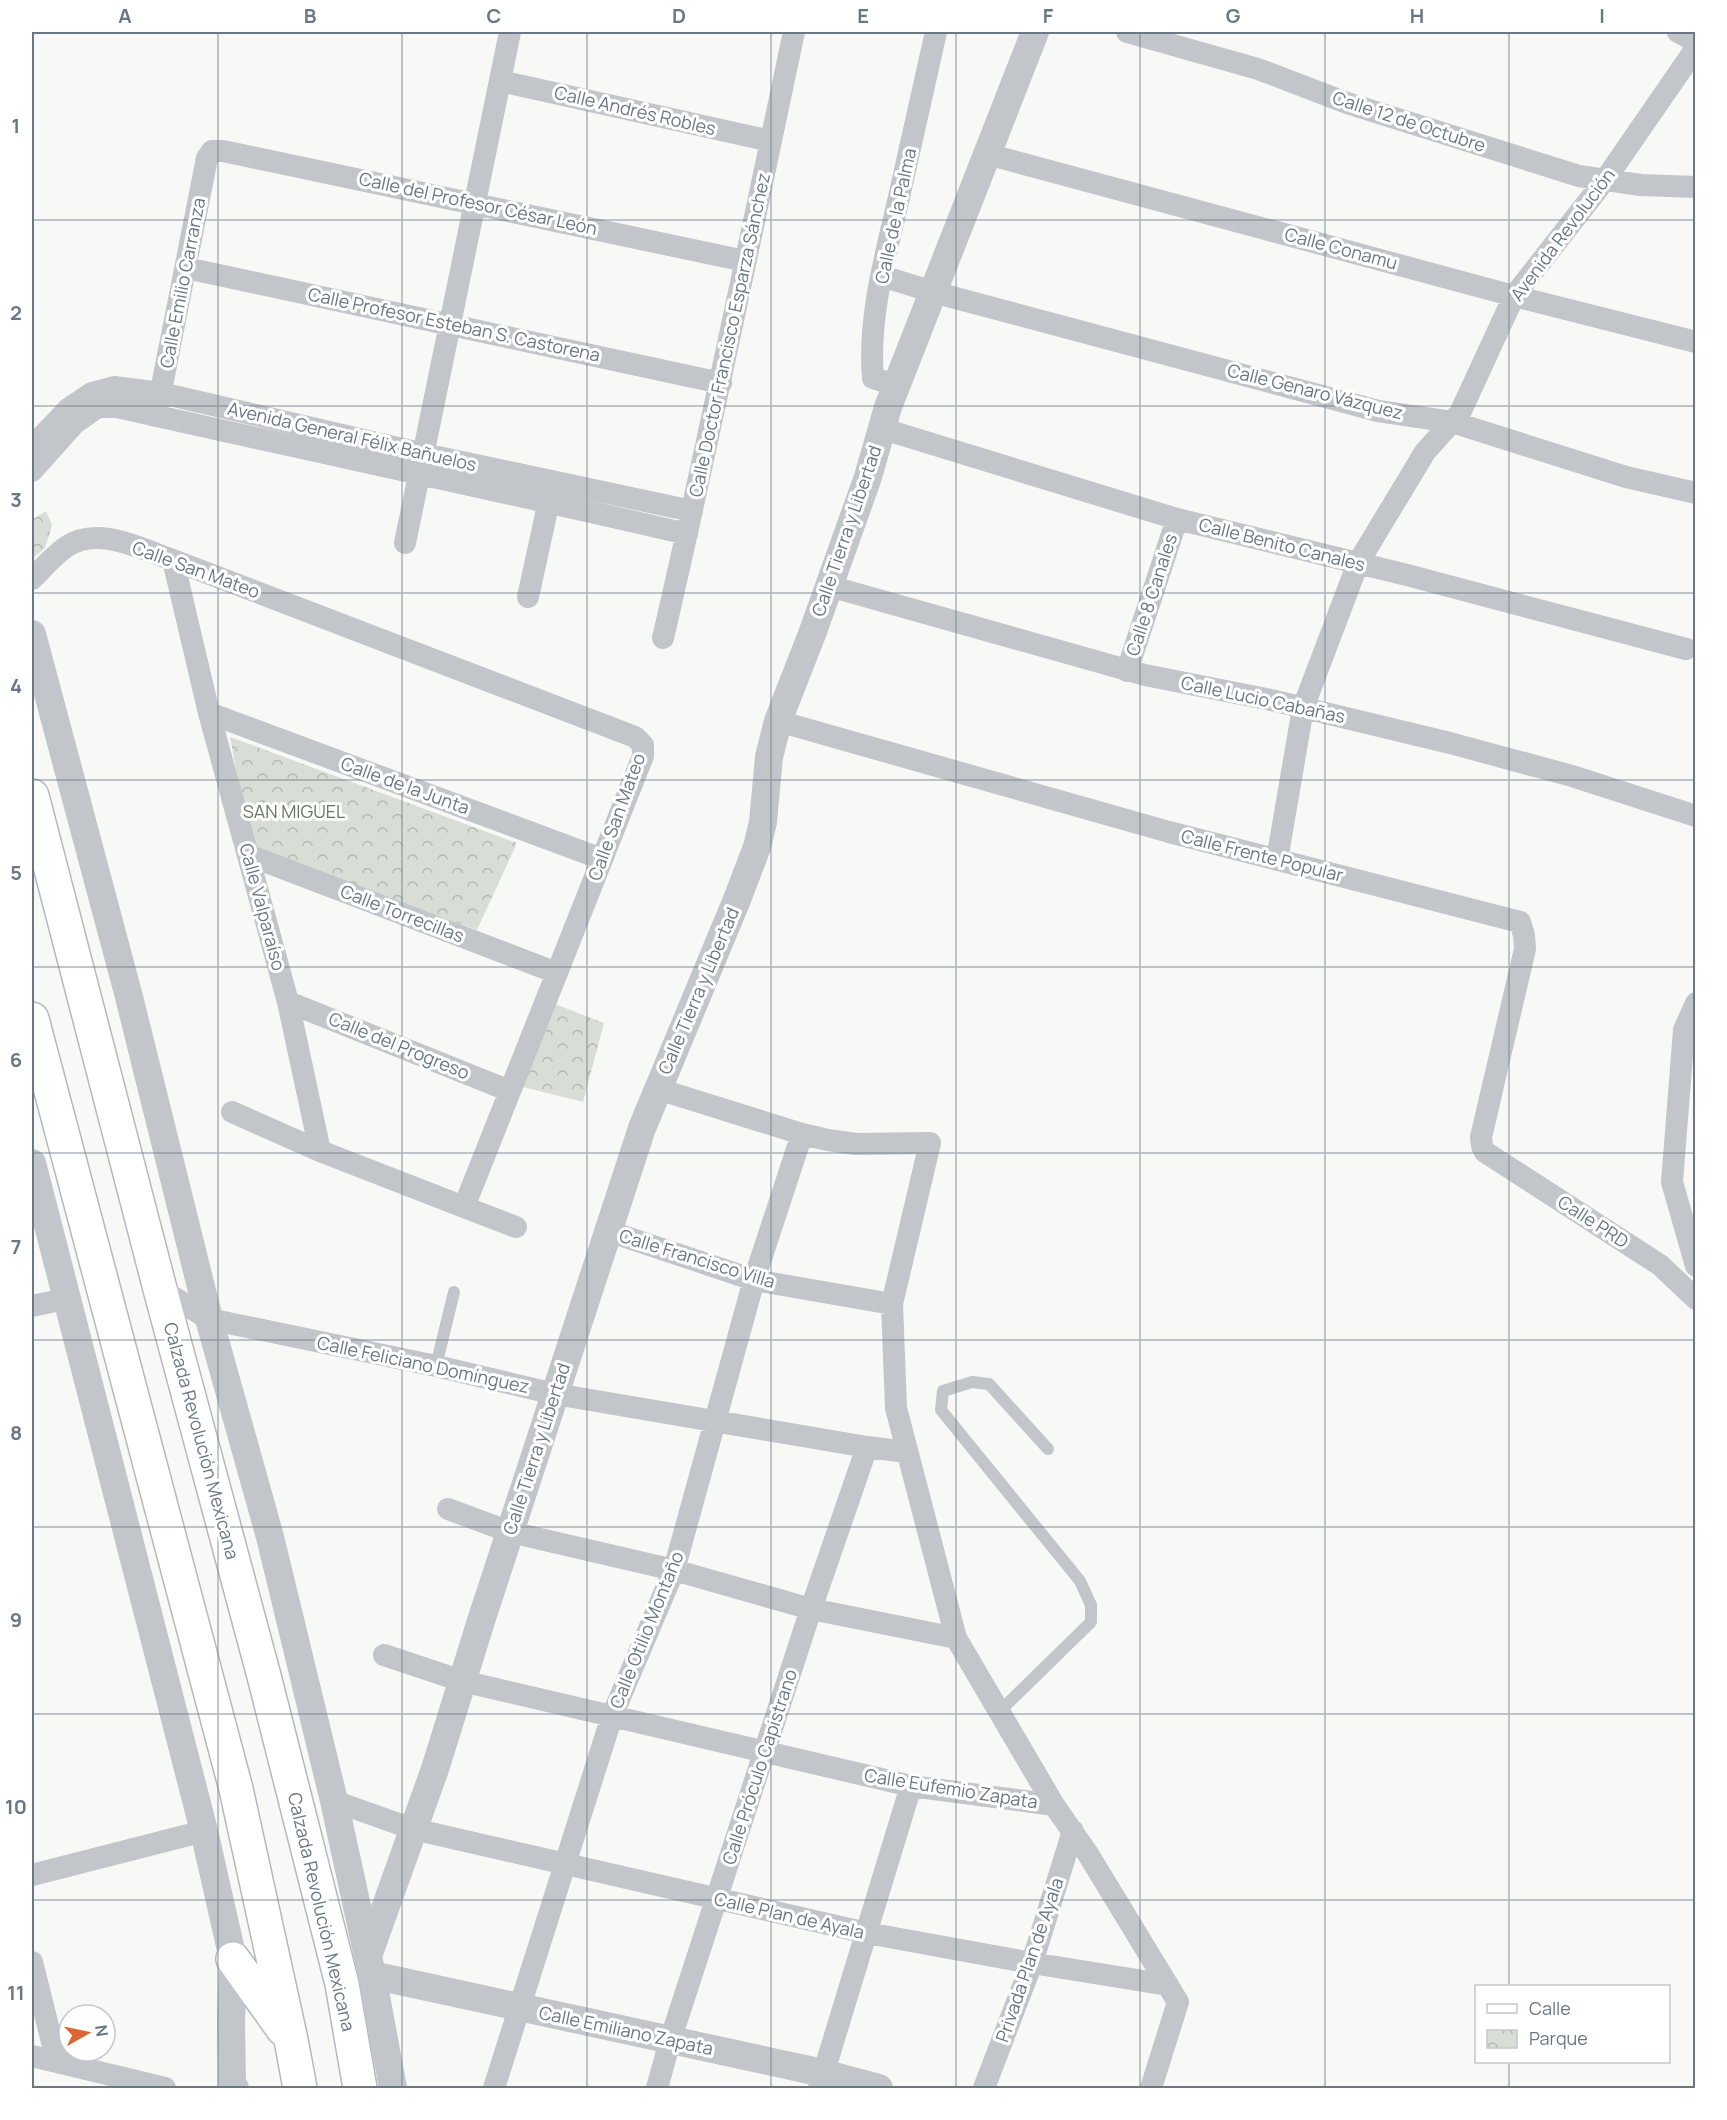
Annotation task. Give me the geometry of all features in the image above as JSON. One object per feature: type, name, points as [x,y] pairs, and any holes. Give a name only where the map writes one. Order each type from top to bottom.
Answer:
[{"type":"main road","name":"Calzada Revolución Mexicana","points":[[32,796],[160,1289],[264,1676],[342,1984],[360,2088]]},
{"type":"main road","points":[[32,1020],[236,1789],[300,2088]]},
{"type":"main road","points":[[233,1959],[291,2040]]},
{"type":"street","points":[[405,543],[510,32]]},
{"type":"street","name":"Calle Doctor Francisco Esparza Sánchez","points":[[663,638],[721,383],[794,32]]},
{"type":"street","name":"Calle de la Palma","points":[[896,385],[873,378],[873,330],[882,276],[936,32]]},
{"type":"street","name":"Calle Tierra y Libertad","points":[[370,1966],[642,1128],[757,847],[764,811],[769,757],[778,721],[868,477],[880,428],[896,385],[1035,32]]},
{"type":"street","name":"Calle 12 de Octubre","points":[[1127,32],[1258,69],[1347,103],[1579,176],[1641,186],[1695,187]]},
{"type":"street","points":[[1678,32],[1695,42]]},
{"type":"street","name":"Avenida Revolución","points":[[1277,860],[1304,708],[1358,563],[1425,452],[1460,413],[1514,296],[1605,180],[1695,48]]},
{"type":"street","name":"Calle Andrés Robles","points":[[500,81],[771,141]]},
{"type":"street","name":"Calle del Profesor César León","points":[[212,151],[223,151],[474,202],[745,261]]},
{"type":"street","name":"Calle Emilio Carranza","points":[[156,416],[207,158],[212,151]]},
{"type":"street","name":"Calle Conamu","points":[[987,154],[1514,296],[1695,342]]},
{"type":"street","name":"Calle Profesor Esteban S. Castorena","points":[[186,268],[721,383]]},
{"type":"street","name":"Calle Genaro Vázquez","points":[[882,276],[933,292],[1378,411],[1452,422],[1626,477],[1695,493]]},
{"type":"street","name":"Avenida General Félix Bañuelos","points":[[32,471],[95,400],[114,387],[161,393],[421,464]]},
{"type":"street","name":"Avenida General Félix Bañuelos","points":[[32,447],[68,409],[95,400],[156,416],[421,464],[551,491],[692,511]]},
{"type":"street","name":"Calle Benito Canales","points":[[880,428],[1177,519],[1358,563],[1686,649]]},
{"type":"street","points":[[528,597],[551,491]]},
{"type":"street","name":"Avenida General Félix Bañuelos","points":[[551,491],[687,534]]},
{"type":"street","name":"Calle 8 Canales","points":[[1127,671],[1177,519]]},
{"type":"street","name":"Calle San Mateo","points":[[32,579],[66,546],[84,538],[108,538],[173,560],[635,737],[642,745],[643,756],[464,1208]]},
{"type":"street","name":"Calle Valparaíso","points":[[173,560],[209,713],[288,1002],[320,1151]]},
{"type":"street","name":"Calle Lucio Cabañas","points":[[829,586],[1127,671],[1304,708],[1450,743],[1572,776],[1695,816]]},
{"type":"street","points":[[32,634],[128,993],[209,1319],[270,1537],[334,1801],[370,1966],[393,2088]]},
{"type":"street","name":"Calle de la Junta","points":[[209,713],[602,859]]},
{"type":"street","name":"Calle Frente Popular","points":[[778,721],[1169,832],[1520,922],[1525,949],[1481,1137],[1485,1152]]},
{"type":"street","name":"Calle Torrecillas","points":[[248,855],[557,973]]},
{"type":"street","name":"Calle del Progreso","points":[[288,1002],[510,1091]]},
{"type":"street","points":[[1695,1003],[1684,1030],[1672,1182],[1695,1266]]},
{"type":"street","points":[[658,1089],[801,1134],[856,1143],[930,1143],[892,1304],[897,1408],[907,1452],[956,1638],[1054,1805],[1073,1831],[1178,2002],[1151,2088]]},
{"type":"street","points":[[232,1112],[320,1151],[516,1227]]},
{"type":"street","name":"Calle Otilio Montaño","points":[[494,2088],[612,1716],[674,1570],[754,1280],[801,1134]]},
{"type":"street","name":"Calle PRD","points":[[1485,1152],[1660,1265],[1695,1299]]},
{"type":"street","points":[[32,1163],[65,1299],[204,1831],[233,1959],[230,2087]]},
{"type":"street","name":"Calle Francisco Villa","points":[[608,1232],[754,1280],[892,1304]]},
{"type":"street","name":"Calle Feliciano Domínguez","points":[[160,1289],[209,1319],[436,1366],[555,1394],[907,1452]]},
{"type":"street","points":[[32,1306],[65,1299]]},
{"type":"street","name":"Calle Próculo Capistrano","points":[[657,2088],[670,2041],[811,1609],[867,1447]]},
{"type":"street","points":[[447,1509],[510,1532],[674,1570],[811,1609],[956,1638]]},
{"type":"street","name":"Calle Eufemio Zapata","points":[[384,1654],[462,1681],[911,1786],[1054,1805]]},
{"type":"street","points":[[821,2081],[911,1786]]},
{"type":"street","name":"Calle Plan de Ayala","points":[[334,1801],[413,1830],[717,1900],[867,1933],[1168,1985]]},
{"type":"street","points":[[32,1875],[204,1831]]},
{"type":"street","name":"Privada Plan de Ayala","points":[[984,2088],[1032,1963],[1073,1831]]},
{"type":"street","points":[[32,1962],[57,2062],[32,2056]]},
{"type":"street","name":"Calle Emiliano Zapata","points":[[370,1966],[520,2008],[670,2041],[821,2081],[879,2088]]},
{"type":"street","points":[[61,2063],[165,2088]]},
{"type":"lane","points":[[436,1366],[454,1292]]},
{"type":"lane","points":[[999,1712],[1091,1622],[1091,1605],[1080,1581],[941,1410],[943,1391],[972,1382],[989,1384],[1048,1449]]},
{"type":"green space","points":[[46,511],[52,525],[45,548],[32,559],[32,520]]},
{"type":"green space","name":"SAN MIGUEL","points":[[230,737],[517,843],[477,930],[251,848]]},
{"type":"green space","points":[[555,1004],[604,1023],[583,1102],[519,1086]]}]
